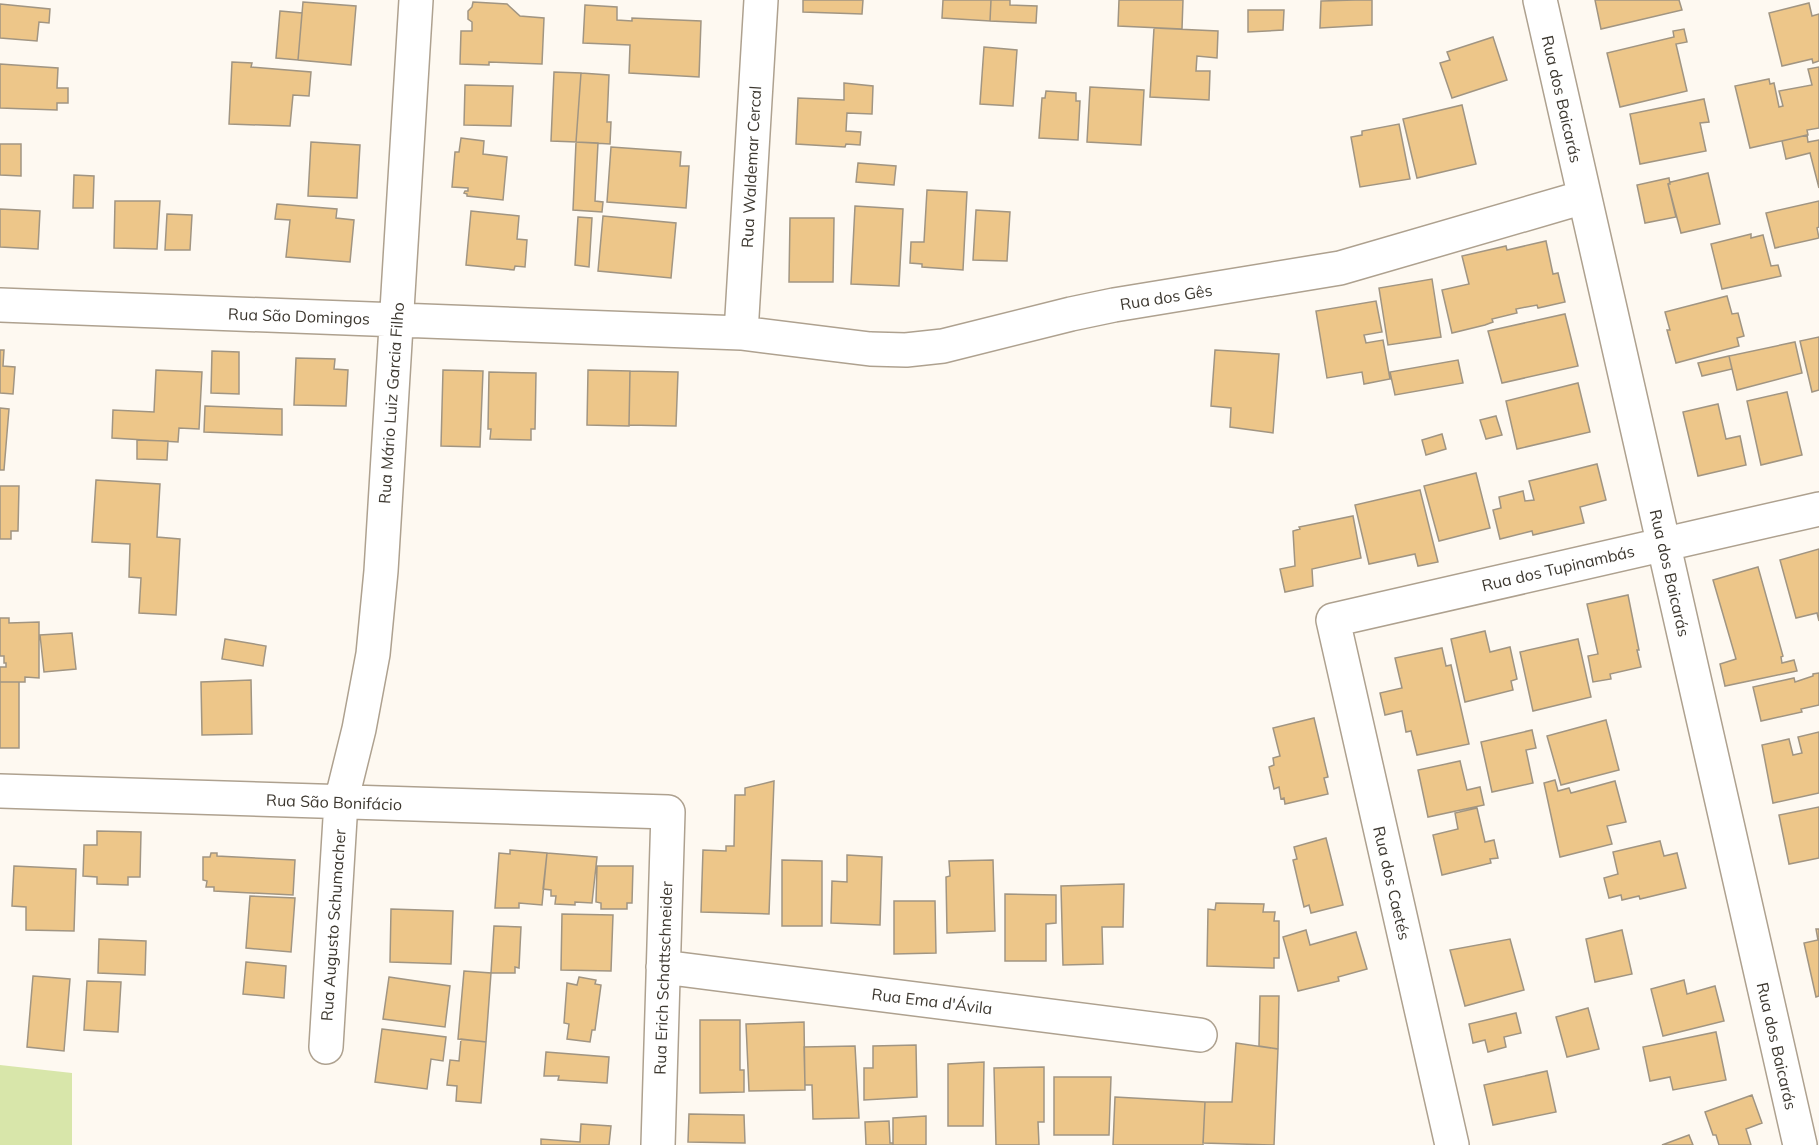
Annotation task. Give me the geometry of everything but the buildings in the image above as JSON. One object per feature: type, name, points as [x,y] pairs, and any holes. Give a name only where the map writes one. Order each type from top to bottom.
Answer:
[{"type":"street","name":"Rua Mário Luiz Garcia Filho","points":[[341,802],[359,729],[373,654],[381,571],[416,0]]},
{"type":"street","name":"Rua Waldemar Cercal","points":[[741,333],[761,0]]},
{"type":"street","name":"Rua dos Baicarás","points":[[1539,0],[1800,1145]]},
{"type":"street","name":"Rua dos Gês","points":[[741,333],[870,350],[906,350],[943,346],[1082,312],[1340,268],[1584,197]]},
{"type":"street","name":"Rua São Domingos","points":[[0,305],[741,333]]},
{"type":"street","name":"Rua dos Tupinambás","points":[[1333,620],[1819,509]]},
{"type":"street","name":"Rua dos Caetés","points":[[1333,620],[1452,1145]]},
{"type":"street","name":"Rua São Bonifácio","points":[[0,791],[668,812]]},
{"type":"street","name":"Rua Augusto Schumacher","points":[[326,1047],[341,802]]},
{"type":"street","name":"Rua Erich Schattschneider","points":[[658,1145],[668,812]]},
{"type":"street","name":"Rua Ema d'Ávila","points":[[663,967],[1200,1035]]},
{"type":"green space","points":[[0,1065],[72,1073],[72,1145],[0,1145]]}]
